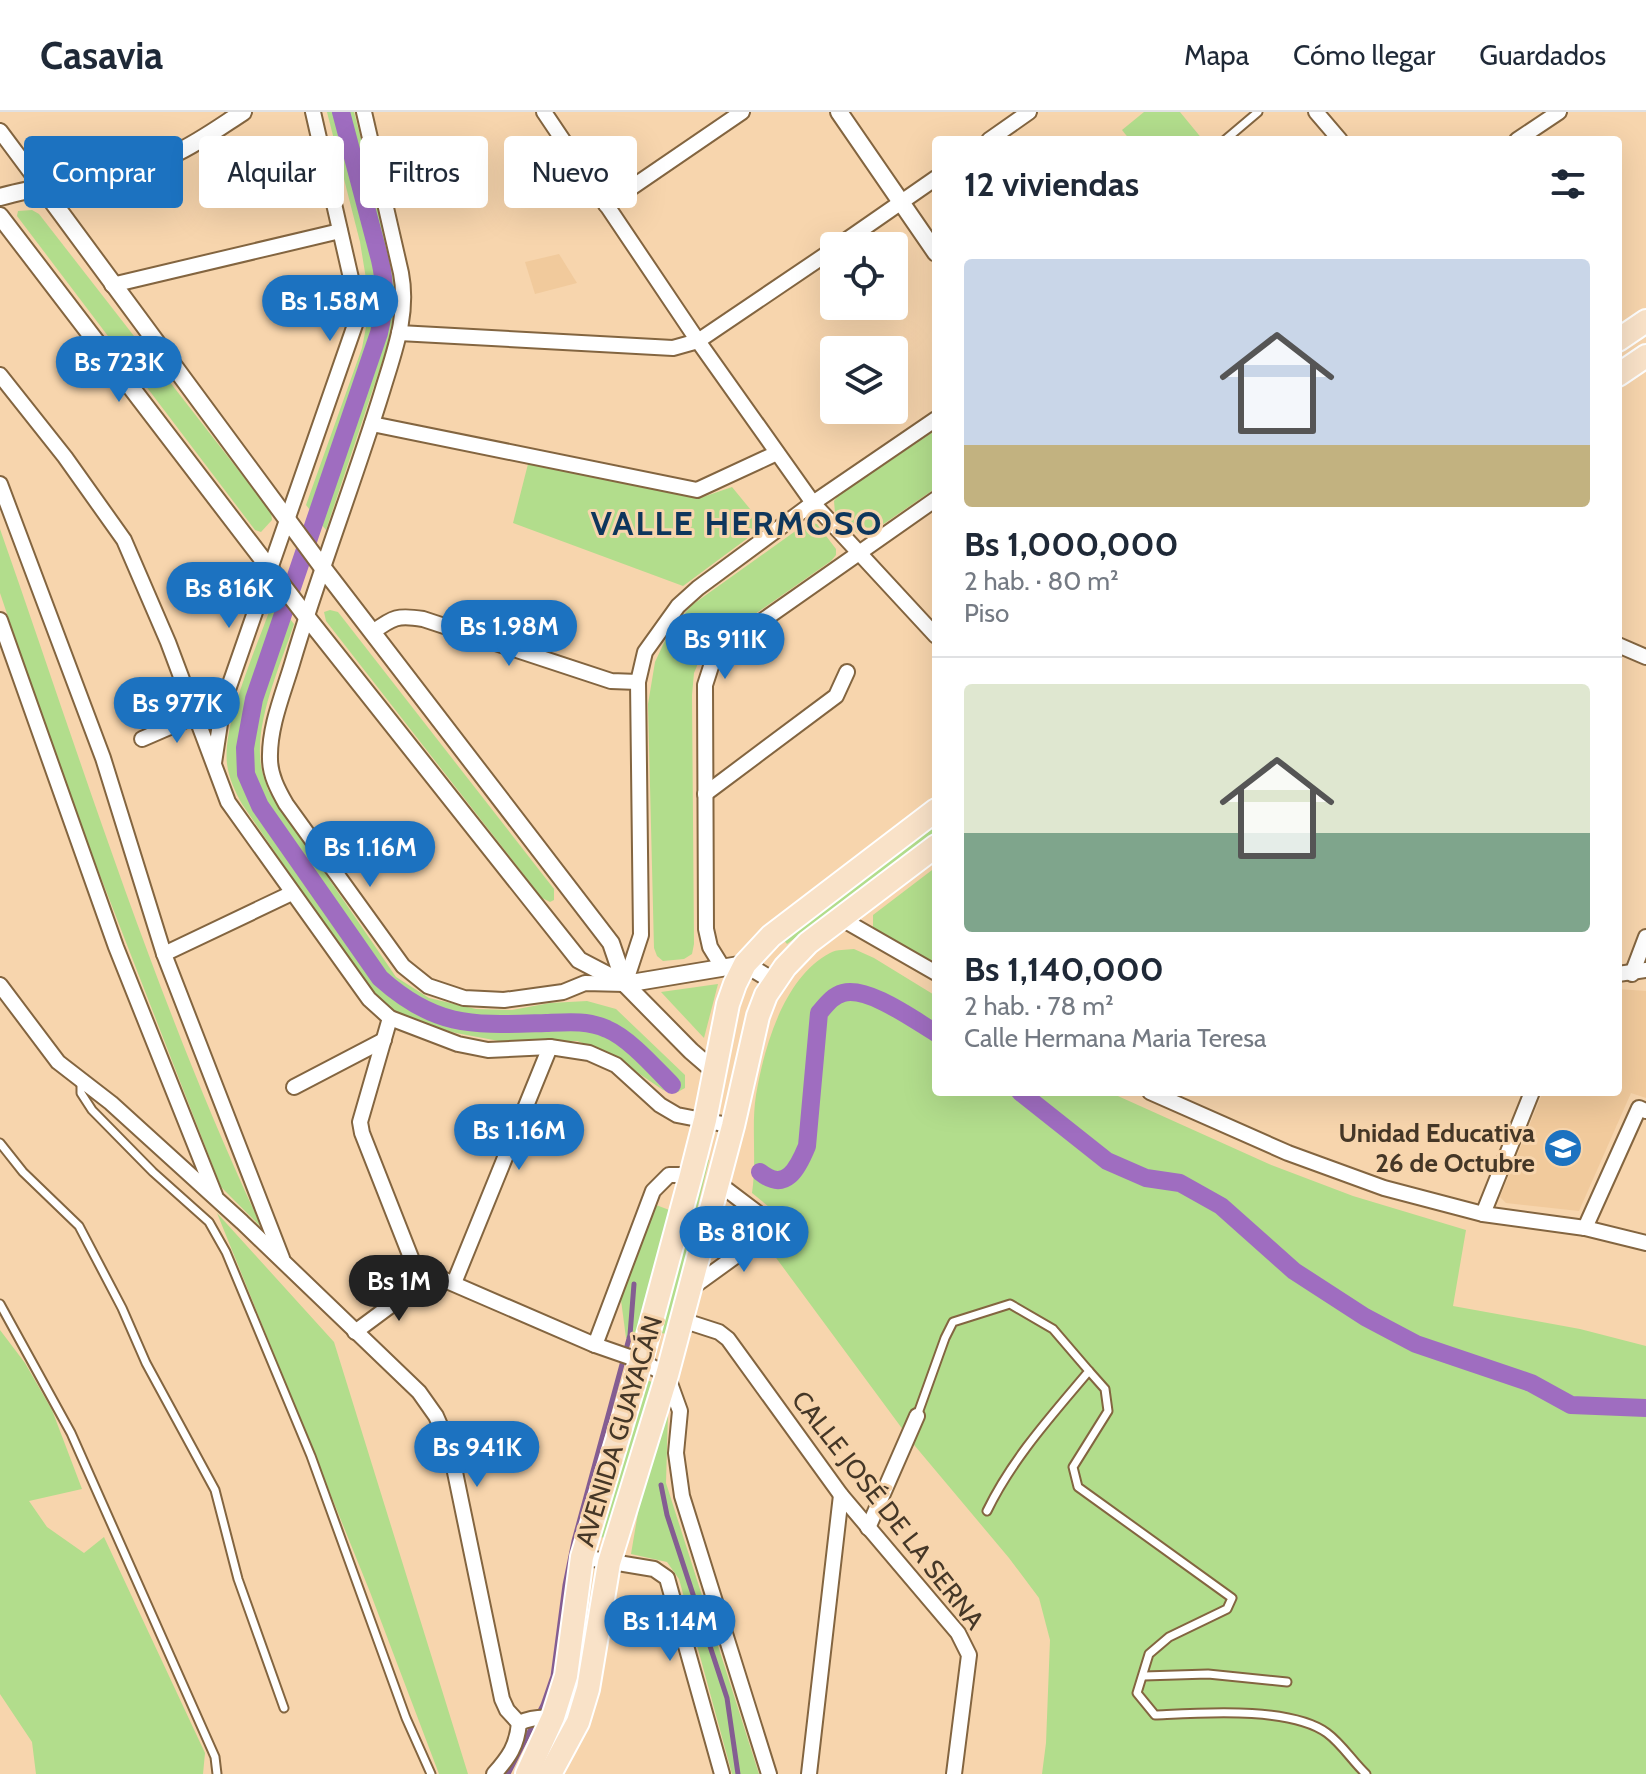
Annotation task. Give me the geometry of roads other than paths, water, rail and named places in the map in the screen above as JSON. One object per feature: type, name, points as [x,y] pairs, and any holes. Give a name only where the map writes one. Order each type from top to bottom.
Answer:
[{"type":"main road","points":[[1622,337],[1646,321]]},
{"type":"main road","points":[[1622,372],[1646,356]]},
{"type":"main road","name":"AVENIDA GUAYACÁN","points":[[527,1774],[553,1717],[566,1676],[582,1557],[641,1361],[691,1175],[705,1120],[734,966],[932,813]]},
{"type":"main road","name":"AVENIDA GUAYACÁN","points":[[550,1774],[578,1722],[588,1689],[609,1563],[667,1375],[733,1126],[758,1016],[766,995],[785,967],[808,943],[932,849]]},
{"type":"street","points":[[183,149],[243,112]]},
{"type":"street","points":[[214,763],[223,704],[275,575],[357,319],[356,300],[313,112]]},
{"type":"street","points":[[364,112],[405,294],[404,314],[372,424],[302,610],[271,736],[270,761],[275,784],[286,804],[403,966],[428,986],[464,998],[504,1000],[563,992],[585,983],[625,984],[734,966]]},
{"type":"street","points":[[544,112],[560,136]]},
{"type":"street","points":[[637,184],[742,112]]},
{"type":"street","points":[[839,112],[932,247]]},
{"type":"street","points":[[995,136],[1029,112]]},
{"type":"street","points":[[1523,136],[1559,112]]},
{"type":"street","points":[[1321,113],[1337,136]]},
{"type":"street","points":[[0,131],[24,163]]},
{"type":"street","points":[[858,232],[932,181]]},
{"type":"street","points":[[0,197],[24,191]]},
{"type":"street","points":[[57,208],[319,562],[611,943],[625,984]]},
{"type":"street","points":[[608,208],[813,503],[932,632]]},
{"type":"street","points":[[0,216],[302,610],[579,960],[625,984],[713,1070]]},
{"type":"street","points":[[112,285],[340,231]]},
{"type":"street","points":[[399,333],[673,348],[698,341],[820,258]]},
{"type":"street","points":[[0,375],[65,457],[124,540],[228,802],[369,999],[390,1018],[458,1044],[488,1050],[550,1047],[589,1053],[616,1065],[660,1105],[677,1115],[733,1126]]},
{"type":"street","points":[[625,984],[641,935],[638,682],[645,652],[678,606],[698,588],[813,503],[932,422]]},
{"type":"street","points":[[372,424],[697,490],[777,453]]},
{"type":"street","points":[[0,484],[103,758],[164,954],[284,1263]]},
{"type":"street","points":[[775,982],[734,966],[710,947],[706,929],[705,685],[715,654],[932,502]]},
{"type":"street","points":[[373,632],[401,616],[423,619],[611,681],[638,682]]},
{"type":"street","points":[[0,620],[116,947],[217,1199]]},
{"type":"street","points":[[1622,647],[1646,657]]},
{"type":"street","points":[[705,794],[836,696],[847,672]]},
{"type":"street","points":[[142,739],[223,704]]},
{"type":"street","points":[[164,954],[292,893]]},
{"type":"street","points":[[840,918],[932,971]]},
{"type":"street","points":[[1632,972],[1646,937]]},
{"type":"street","points":[[0,985],[58,1062],[111,1103],[217,1199],[419,1392],[436,1416],[450,1448],[502,1699],[519,1723],[518,1740],[513,1752],[494,1774]]},
{"type":"street","points":[[390,1018],[363,1109],[362,1133],[421,1283]]},
{"type":"street","points":[[294,1087],[384,1040]]},
{"type":"street","points":[[454,1283],[550,1047]]},
{"type":"street","points":[[1159,1096],[1288,1153],[1370,1183],[1483,1214],[1585,1228],[1646,1243]]},
{"type":"street","points":[[1483,1214],[1530,1096]]},
{"type":"street","points":[[1585,1228],[1639,1108],[1646,1111]]},
{"type":"street","points":[[595,1345],[653,1191],[669,1175],[691,1175]]},
{"type":"street","points":[[690,1290],[776,1227],[718,1183]]},
{"type":"street","points":[[355,1332],[430,1277],[454,1283],[595,1345],[641,1361],[667,1375],[680,1411],[676,1453],[682,1496],[769,1774]]},
{"type":"street","name":"CALLE JOSÉ DE LA SERNA","points":[[682,1320],[719,1332],[728,1339],[841,1495],[958,1633],[969,1655],[954,1774]]},
{"type":"street","points":[[868,1528],[917,1416]]},
{"type":"street","points":[[809,1774],[841,1495]]},
{"type":"street","points":[[582,1557],[654,1569],[667,1578],[722,1774]]},
{"type":"street","points":[[519,1723],[531,1718],[553,1717],[578,1722]]},
{"type":"lane","points":[[1230,136],[1258,112]]},
{"type":"lane","points":[[81,1081],[81,1093],[92,1110],[153,1172],[209,1222],[226,1252],[311,1456],[406,1718],[431,1774]]},
{"type":"lane","points":[[0,1143],[23,1172],[79,1226],[122,1308],[146,1363],[215,1490],[238,1579],[284,1708]]},
{"type":"lane","points":[[0,1304],[71,1433],[215,1757],[217,1774]]},
{"type":"lane","points":[[917,1416],[953,1322],[1010,1304],[1053,1329],[1105,1389],[1108,1411],[1073,1467],[1078,1487],[1232,1598],[1227,1609],[1169,1637],[1149,1654],[1137,1693],[1155,1715],[1249,1714],[1304,1720],[1328,1734],[1366,1774]]},
{"type":"lane","points":[[987,1511],[1000,1485],[1037,1434],[1089,1371]]},
{"type":"lane","points":[[1144,1676],[1208,1674],[1287,1682]]},
{"type":"waterway","points":[[341,112],[380,260],[384,288],[383,314],[254,699],[245,748],[246,774],[260,806],[380,978],[401,995],[420,1007],[457,1020],[498,1024],[577,1022],[600,1026],[633,1046],[672,1085]]},
{"type":"waterway","points":[[760,1172],[769,1178],[784,1179],[800,1162],[807,1146],[819,1013],[832,999],[843,993],[865,994],[932,1031]]},
{"type":"waterway","points":[[1025,1096],[1107,1161],[1146,1178],[1180,1183],[1221,1206],[1294,1271],[1365,1317],[1416,1344],[1531,1383],[1571,1405],[1646,1408]]},
{"type":"waterway","points":[[508,1774],[543,1705],[553,1676],[574,1541],[630,1335],[634,1284]]},
{"type":"waterway","points":[[661,1485],[667,1515],[727,1698],[738,1774]]},
{"type":"place","name":"Unidad Educativa 26 de Octubre","points":[[1563,1148]]},
{"type":"district","name":"VALLE HERMOSO","points":[[737,523]]}]
